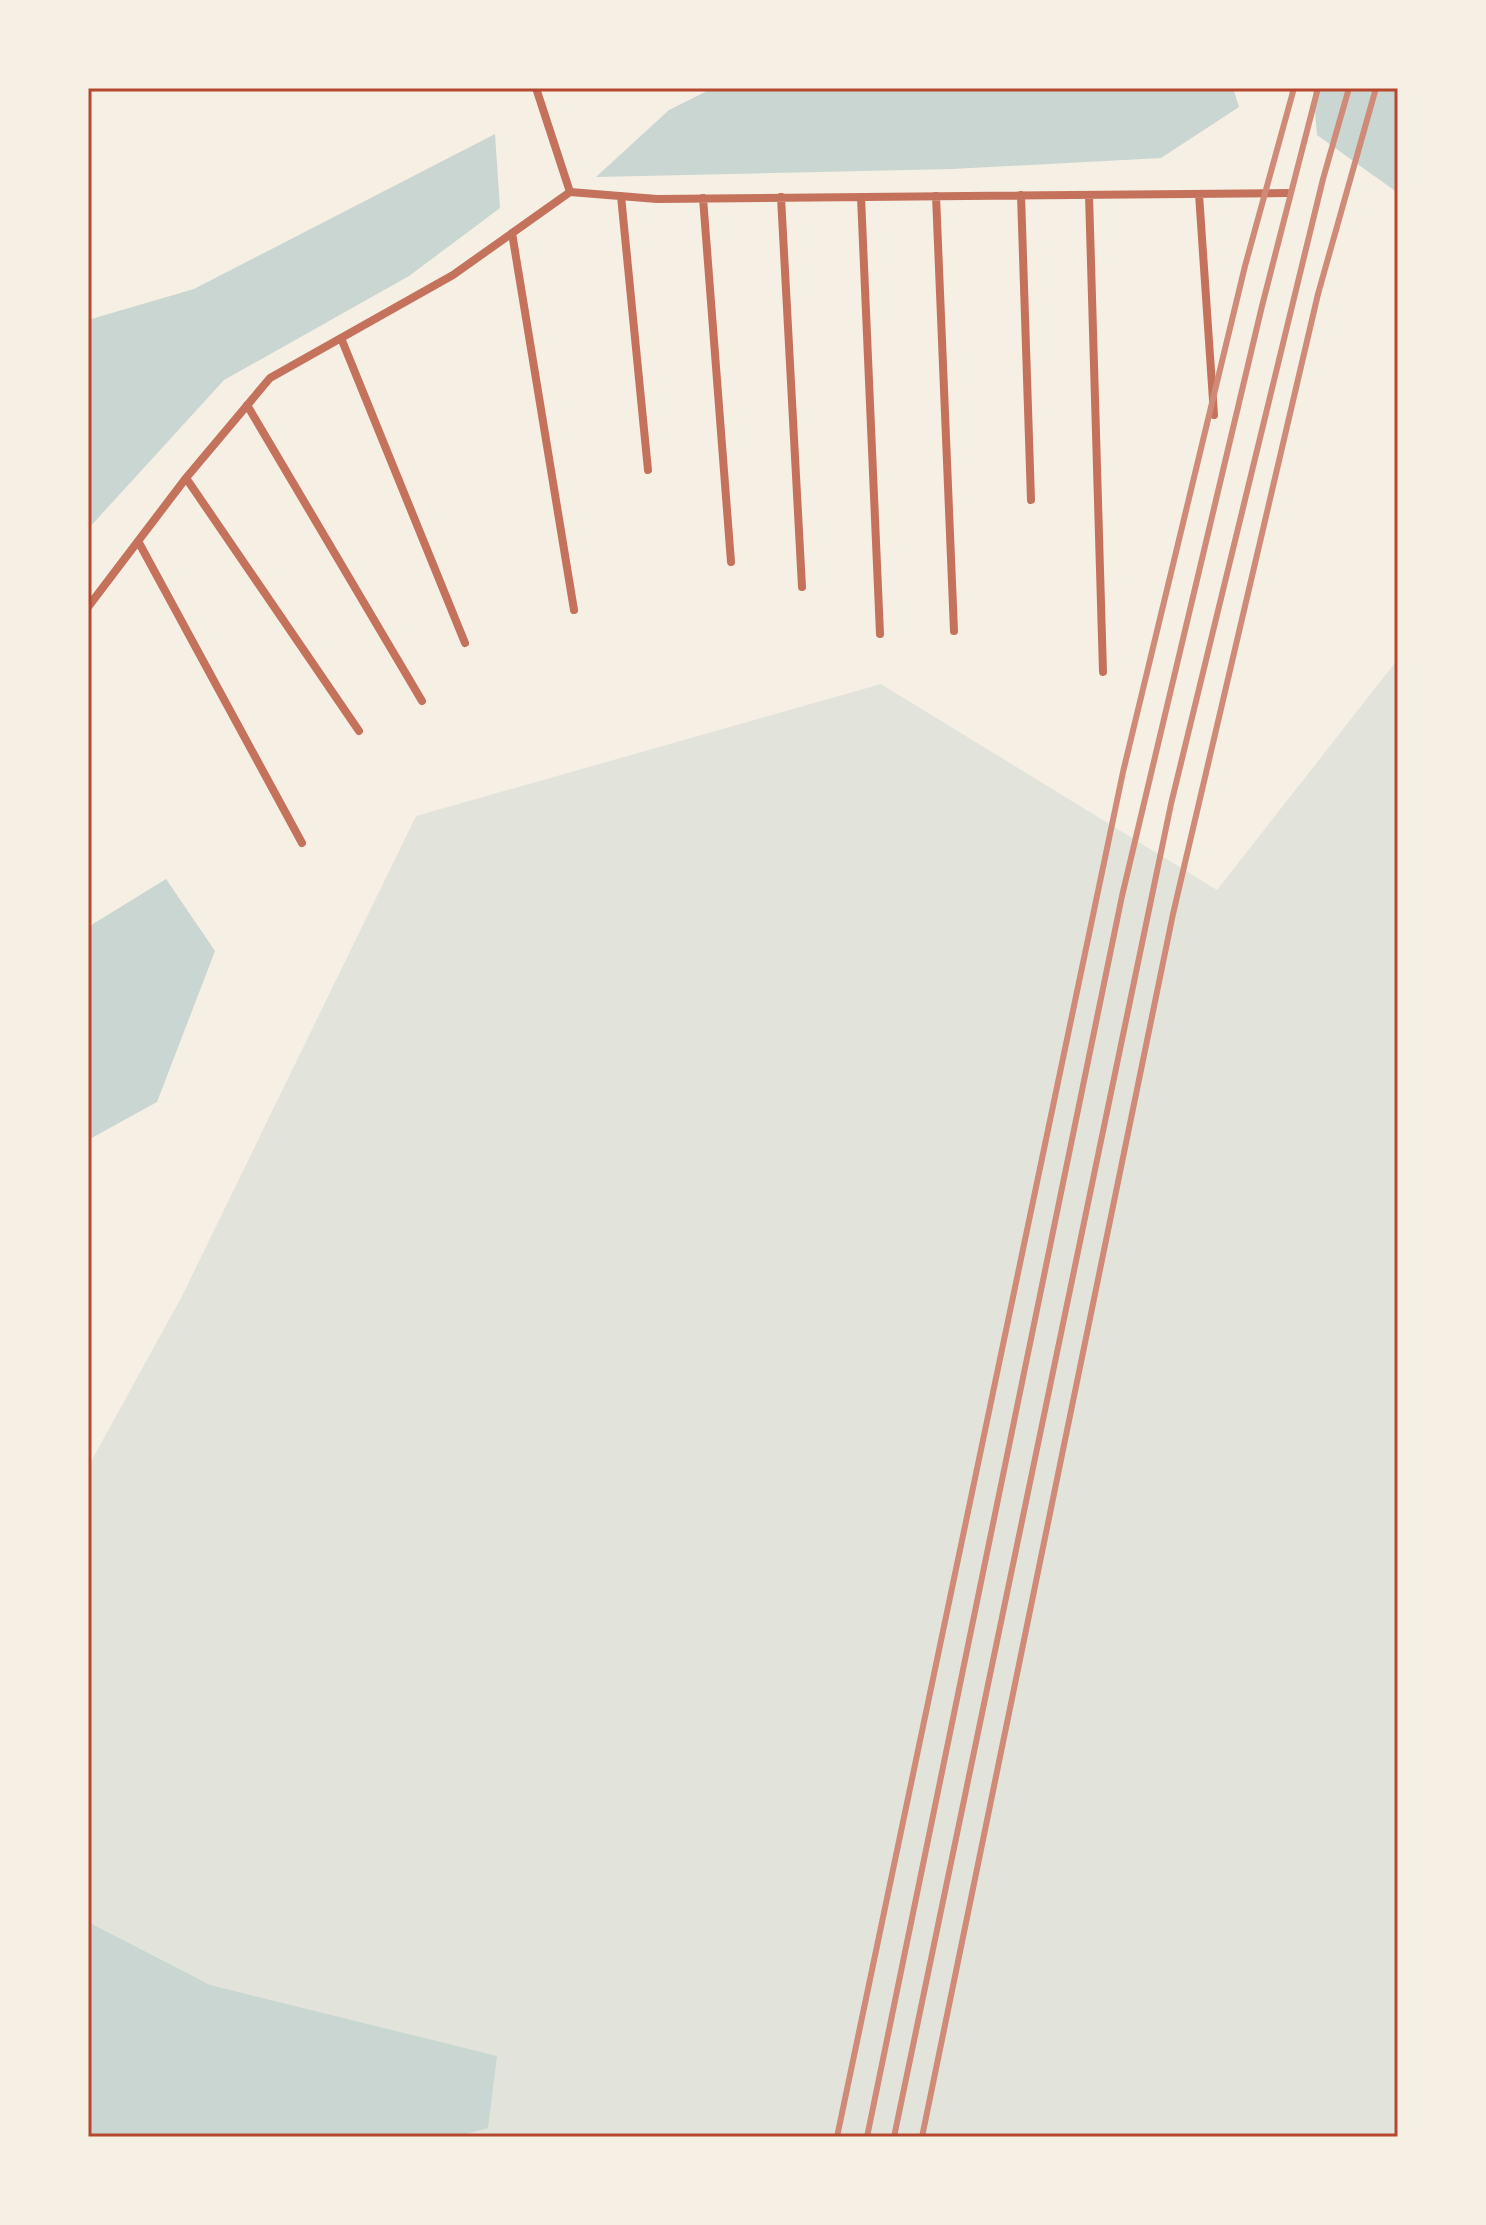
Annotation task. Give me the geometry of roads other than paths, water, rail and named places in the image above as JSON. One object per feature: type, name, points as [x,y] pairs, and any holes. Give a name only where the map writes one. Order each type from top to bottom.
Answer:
[{"type":"street","points":[[536,88],[570,192]]},
{"type":"street","points":[[88,607],[186,478],[270,378],[453,275],[570,192],[703,198],[1287,193]]},
{"type":"street","points":[[1199,194],[1214,415]]},
{"type":"street","points":[[1021,195],[1031,500]]},
{"type":"street","points":[[1089,195],[1103,672]]},
{"type":"street","points":[[621,196],[648,470]]},
{"type":"street","points":[[936,196],[954,631]]},
{"type":"street","points":[[781,197],[802,587]]},
{"type":"street","points":[[861,197],[880,634]]},
{"type":"street","points":[[703,198],[731,562]]},
{"type":"street","points":[[512,233],[574,610]]},
{"type":"street","points":[[341,338],[465,643]]},
{"type":"street","points":[[247,405],[422,701]]},
{"type":"street","points":[[186,478],[359,731]]},
{"type":"street","points":[[138,541],[302,843]]},
{"type":"railway","points":[[837,2137],[1123,772],[1245,266],[1294,88]]},
{"type":"railway","points":[[867,2137],[1122,896],[1262,306],[1318,88]]},
{"type":"railway","points":[[894,2137],[1171,804],[1323,179],[1349,88]]},
{"type":"railway","points":[[922,2137],[1173,914],[1318,294],[1376,88]]}]
